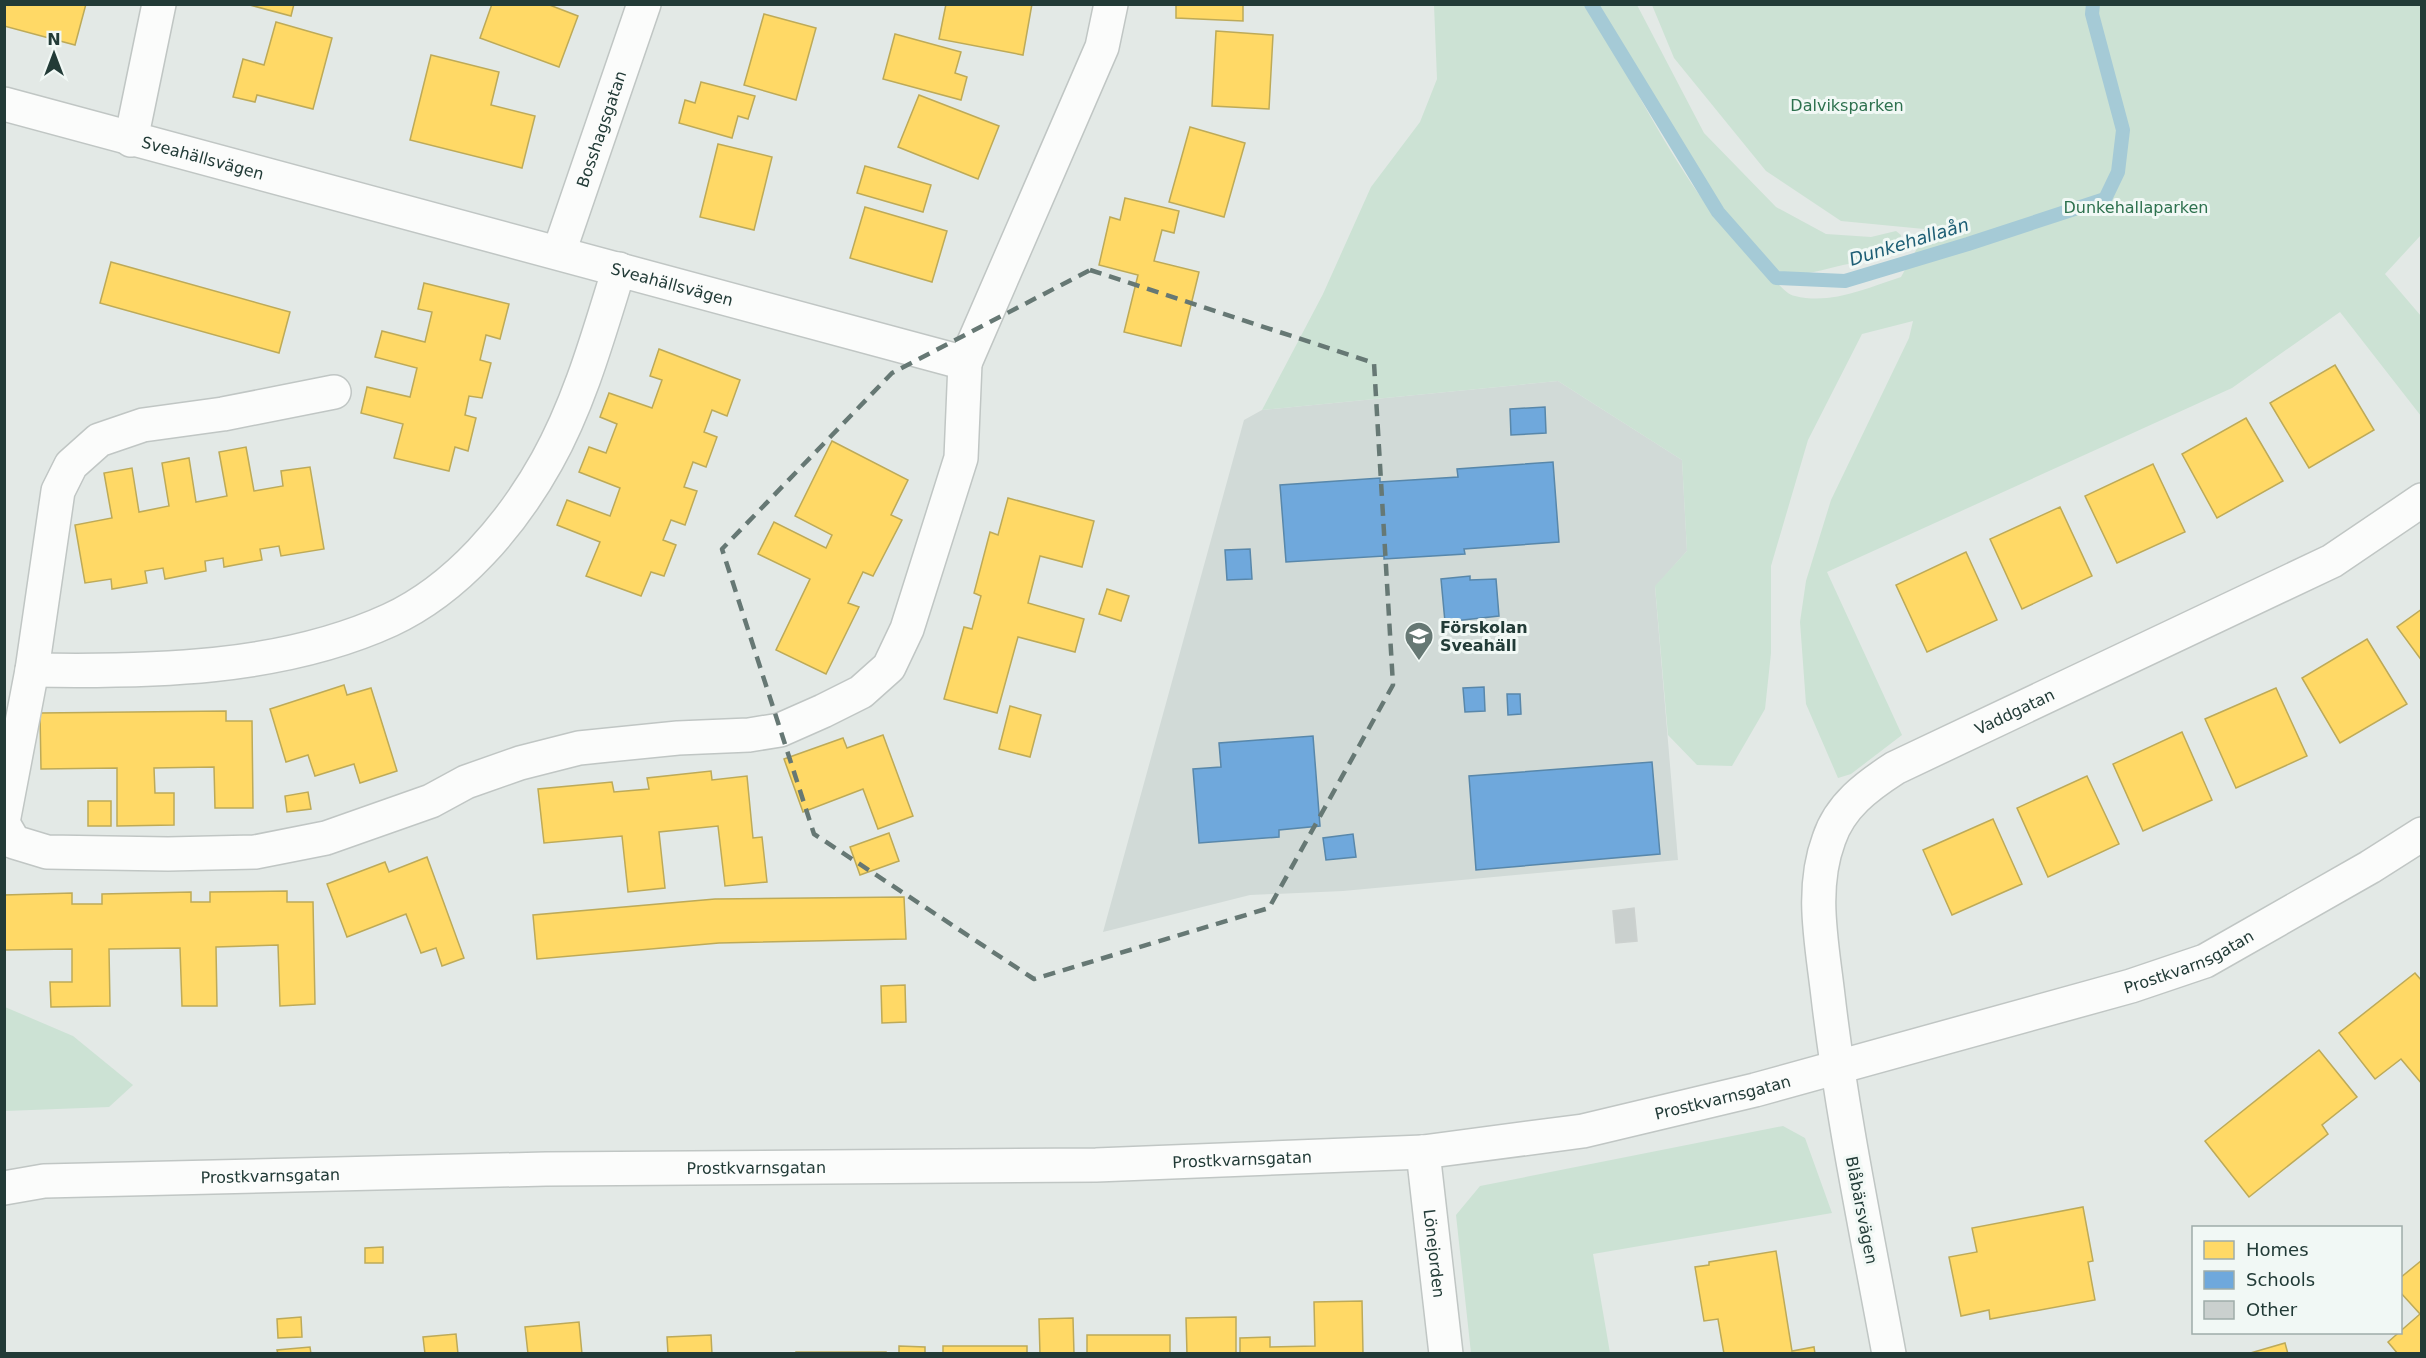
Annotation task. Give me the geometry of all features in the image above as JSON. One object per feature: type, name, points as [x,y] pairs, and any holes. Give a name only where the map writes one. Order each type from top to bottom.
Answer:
[{"type":"street","points":[[131,140],[159,4]]},
{"type":"street","name":"Bosshagsgatan","points":[[559,252],[644,4]]},
{"type":"street","points":[[4,825],[14,842],[47,852],[168,854],[255,852],[326,838],[431,801],[466,782],[520,763],[579,748],[678,738],[749,735],[780,730],[861,692],[889,667],[907,629],[961,458],[965,363],[1102,47],[1111,4]]},
{"type":"street","name":"Sveahällsvägen","points":[[4,104],[965,363]]},
{"type":"street","points":[[32,670],[113,671],[229,664],[336,641],[392,620],[444,586],[506,525],[548,460],[591,360],[619,269]]},
{"type":"street","points":[[4,817],[32,670],[58,491],[71,465],[99,440],[143,425],[223,414],[334,392]]},
{"type":"street","name":"Vaddgatan","points":[[1836,1066],[1817,898],[1820,867],[1829,837],[1843,812],[1865,788],[1895,768],[2332,561],[2421,500]]},
{"type":"street","name":"Prostkvarnsgatan","points":[[4,1188],[44,1182],[288,1174],[546,1169],[1096,1165],[1423,1152],[1583,1131],[1755,1090],[2131,986],[2205,961],[2370,867],[2421,834]]},
{"type":"street","name":"Blåbärsvägen","points":[[1836,1066],[1855,1180],[1889,1353]]},
{"type":"street","name":"Lönejorden","points":[[1423,1152],[1446,1353]]},
{"type":"highlighted area","points":[[1090,270],[1374,363],[1393,685],[1269,908],[1034,979],[814,834],[722,549],[892,373]]},
{"type":"shaded area","name":"Förskolan Sveahäll","points":[[1558,381],[1682,460],[1687,551],[1655,587],[1678,860],[1343,891],[1250,895],[1103,932],[1244,420],[1262,410]]},
{"type":"green space","points":[[1434,5],[1588,5],[1670,150],[1718,220],[1744,251],[1786,292],[1795,296],[1822,298],[1849,294],[1901,277],[1924,236],[1924,229],[1841,221],[1766,171],[1674,58],[1652,5],[2421,5],[2421,235],[2385,274],[2421,316],[2421,416],[2340,312],[2232,388],[1827,572],[1902,735],[1851,774],[1838,778],[1806,704],[1800,622],[1806,581],[1831,500],[1909,338],[1913,321],[1862,334],[1808,440],[1771,566],[1771,653],[1765,709],[1732,766],[1697,765],[1668,735],[1655,586],[1687,551],[1682,460],[1558,381],[1262,410],[1323,294],[1371,187],[1420,122],[1437,79]]},
{"type":"green space","points":[[1599,5],[1637,5],[1704,133],[1776,207],[1826,234],[1871,237],[1896,231],[1901,235],[1898,252],[1809,273],[1773,274],[1712,201]]},
{"type":"green space","points":[[5,1007],[73,1036],[133,1085],[109,1107],[5,1111]]},
{"type":"green space","points":[[1783,1126],[1805,1138],[1832,1213],[1593,1254],[1610,1353],[1471,1353],[1456,1215],[1480,1186]]},
{"type":"building: Homes","points":[[4,4],[86,4],[75,45],[4,26]]},
{"type":"building: Homes","points":[[246,4],[294,4],[291,16]]},
{"type":"building: Homes","points":[[492,4],[547,4],[578,16],[559,67],[480,38]]},
{"type":"building: Homes","points":[[946,4],[1032,4],[1023,55],[939,39]]},
{"type":"building: Homes","points":[[1176,4],[1243,4],[1243,21],[1176,18]]},
{"type":"building: Homes","points":[[764,14],[816,28],[796,100],[744,85]]},
{"type":"building: Homes","points":[[276,22],[332,38],[313,109],[257,95],[255,102],[233,97],[243,59],[264,65]]},
{"type":"building: Homes","points":[[1216,31],[1273,35],[1269,109],[1212,106]]},
{"type":"building: Homes","points":[[895,34],[961,52],[955,73],[967,77],[961,100],[883,79]]},
{"type":"building: Homes","points":[[431,55],[499,72],[491,105],[535,116],[522,168],[410,140]]},
{"type":"building: Homes","points":[[701,82],[755,96],[748,119],[738,116],[732,138],[679,123],[685,100],[695,103]]},
{"type":"building: Homes","points":[[919,95],[999,126],[978,179],[898,147]]},
{"type":"building: Homes","points":[[1190,127],[1245,143],[1224,217],[1169,202]]},
{"type":"building: Homes","points":[[718,144],[772,157],[754,230],[700,217]]},
{"type":"building: Homes","points":[[865,166],[931,185],[923,212],[857,193]]},
{"type":"building: Homes","points":[[1125,198],[1179,211],[1174,233],[1162,230],[1154,261],[1199,272],[1181,346],[1124,332],[1138,275],[1099,265],[1110,217],[1120,220]]},
{"type":"building: Homes","points":[[865,207],[947,231],[932,282],[850,258]]},
{"type":"building: Homes","points":[[111,262],[290,312],[279,353],[100,303]]},
{"type":"building: Homes","points":[[424,283],[509,304],[500,339],[486,335],[480,360],[491,363],[482,398],[469,396],[465,415],[476,418],[468,451],[455,447],[449,471],[394,458],[403,424],[361,413],[367,387],[410,397],[417,368],[375,357],[382,331],[425,342],[432,312],[418,309]]},
{"type":"building: Homes","points":[[659,349],[740,380],[727,416],[712,410],[704,432],[717,437],[706,467],[693,462],[684,487],[697,491],[685,525],[671,520],[663,540],[676,545],[664,576],[651,572],[641,596],[586,576],[600,542],[557,525],[567,500],[610,516],[620,488],[579,472],[589,447],[606,453],[617,424],[600,417],[609,393],[652,408],[662,380],[650,376]]},
{"type":"building: Homes","points":[[2335,365],[2374,430],[2309,468],[2270,403]]},
{"type":"building: Homes","points":[[2246,418],[2283,481],[2217,518],[2182,454]]},
{"type":"building: Homes","points":[[832,441],[908,480],[891,515],[902,520],[873,576],[863,572],[848,603],[859,607],[826,674],[776,650],[810,579],[758,554],[774,522],[826,548],[832,535],[795,516]]},
{"type":"building: Homes","points":[[246,447],[254,491],[283,486],[281,471],[310,467],[324,549],[281,556],[279,546],[260,549],[262,560],[224,567],[223,558],[205,561],[206,571],[165,579],[163,568],[145,571],[147,583],[112,589],[111,579],[85,583],[75,525],[112,518],[104,473],[132,468],[139,512],[169,506],[162,463],[189,458],[196,502],[227,496],[219,452]]},
{"type":"building: Homes","points":[[2153,464],[2185,532],[2117,563],[2085,496]]},
{"type":"building: Homes","points":[[1008,498],[1094,521],[1082,567],[1040,556],[1028,603],[1084,619],[1075,652],[1018,637],[997,713],[944,699],[964,627],[972,629],[981,596],[974,593],[990,532],[998,535]]},
{"type":"building: Homes","points":[[2060,507],[2092,576],[2022,609],[1990,539]]},
{"type":"building: Homes","points":[[1966,552],[1997,620],[1927,652],[1896,585]]},
{"type":"building: Homes","points":[[1107,589],[1129,596],[1121,621],[1099,614]]},
{"type":"building: Homes","points":[[2422,609],[2422,661],[2397,627]]},
{"type":"building: Homes","points":[[2367,639],[2407,704],[2340,743],[2302,678]]},
{"type":"building: Homes","points":[[344,685],[347,695],[371,688],[397,771],[360,783],[354,764],[315,776],[308,755],[286,762],[270,709]]},
{"type":"building: Homes","points":[[2276,688],[2307,756],[2236,788],[2205,719]]},
{"type":"building: Homes","points":[[1010,706],[1041,715],[1030,757],[999,749]]},
{"type":"building: Homes","points":[[226,711],[226,721],[252,721],[253,808],[215,808],[214,767],[154,768],[155,793],[174,793],[174,825],[117,826],[117,768],[41,769],[40,713]]},
{"type":"building: Homes","points":[[2182,732],[2212,800],[2143,831],[2113,764]]},
{"type":"building: Homes","points":[[883,735],[913,816],[878,829],[863,789],[803,812],[784,759],[843,738],[847,748]]},
{"type":"building: Homes","points":[[711,771],[712,780],[747,776],[753,838],[762,837],[767,882],[725,886],[718,826],[659,832],[665,888],[628,892],[622,836],[544,843],[538,789],[612,782],[614,792],[649,789],[647,778]]},
{"type":"building: Homes","points":[[2087,776],[2119,844],[2048,877],[2017,808]]},
{"type":"building: Homes","points":[[308,792],[311,809],[287,812],[285,796]]},
{"type":"building: Homes","points":[[88,801],[111,801],[111,826],[88,826]]},
{"type":"building: Homes","points":[[1993,819],[2022,884],[1952,915],[1923,850]]},
{"type":"building: Homes","points":[[889,833],[899,861],[860,875],[850,847]]},
{"type":"building: Homes","points":[[427,857],[464,958],[442,966],[436,948],[421,953],[406,914],[347,937],[327,884],[385,862],[389,872]]},
{"type":"building: Homes","points":[[287,891],[287,902],[313,902],[315,1004],[280,1006],[278,945],[216,947],[217,1006],[182,1006],[180,948],[109,949],[110,1006],[51,1007],[50,982],[72,982],[72,949],[4,950],[4,895],[72,893],[72,904],[102,904],[102,894],[191,892],[191,902],[210,902],[210,892]]},
{"type":"building: Homes","points":[[904,897],[906,939],[719,943],[537,959],[533,915],[715,899]]},
{"type":"building: Homes","points":[[2415,973],[2422,981],[2422,1084],[2401,1059],[2375,1079],[2339,1033]]},
{"type":"building: Homes","points":[[905,985],[906,1022],[882,1023],[881,986]]},
{"type":"building: Homes","points":[[2319,1050],[2357,1097],[2322,1125],[2328,1134],[2249,1197],[2205,1141]]},
{"type":"building: Homes","points":[[2083,1207],[2093,1261],[2088,1262],[2095,1300],[1990,1319],[1989,1310],[1961,1316],[1949,1257],[1977,1252],[1972,1228]]},
{"type":"building: Homes","points":[[383,1247],[383,1263],[365,1263],[365,1248]]},
{"type":"building: Homes","points":[[1776,1251],[1792,1351],[1814,1347],[1815,1354],[1724,1354],[1718,1319],[1704,1321],[1695,1267],[1709,1265],[1709,1262]]},
{"type":"building: Homes","points":[[2422,1260],[2422,1354],[2398,1354],[2388,1342],[2397,1334],[2402,1334],[2402,1330],[2420,1314],[2402,1294],[2402,1276]]},
{"type":"building: Homes","points":[[1362,1301],[1363,1354],[1240,1354],[1240,1338],[1270,1337],[1270,1347],[1315,1346],[1314,1302]]},
{"type":"building: Homes","points":[[301,1317],[302,1337],[278,1338],[277,1319]]},
{"type":"building: Homes","points":[[1236,1317],[1236,1354],[1187,1354],[1186,1318]]},
{"type":"building: Homes","points":[[1073,1318],[1074,1354],[1040,1354],[1039,1319]]},
{"type":"building: Homes","points":[[579,1322],[582,1354],[528,1354],[525,1327]]},
{"type":"building: Homes","points":[[456,1334],[458,1354],[425,1354],[423,1337]]},
{"type":"building: Homes","points":[[711,1335],[712,1354],[668,1354],[667,1337]]},
{"type":"building: Homes","points":[[1087,1335],[1170,1335],[1170,1354],[1087,1354]]},
{"type":"building: Homes","points":[[2285,1343],[2288,1354],[2247,1354]]},
{"type":"building: Homes","points":[[899,1346],[925,1347],[925,1354],[899,1354]]},
{"type":"building: Homes","points":[[943,1346],[1027,1346],[1027,1354],[943,1354]]},
{"type":"building: Homes","points":[[310,1347],[311,1354],[278,1354],[277,1350]]},
{"type":"building: Homes","points":[[796,1352],[886,1352],[886,1354],[796,1354]]},
{"type":"building: Schools","points":[[1545,407],[1546,433],[1511,435],[1510,409]]},
{"type":"building: Schools","points":[[1553,462],[1559,542],[1464,549],[1465,554],[1286,562],[1280,485],[1380,478],[1380,482],[1458,477],[1457,469]]},
{"type":"building: Schools","points":[[1250,549],[1252,579],[1227,580],[1225,550]]},
{"type":"building: Schools","points":[[1470,576],[1470,580],[1496,579],[1499,616],[1445,622],[1441,579]]},
{"type":"building: Schools","points":[[1484,687],[1485,711],[1465,712],[1463,688]]},
{"type":"building: Schools","points":[[1507,694],[1520,694],[1521,714],[1508,715]]},
{"type":"building: Schools","points":[[1313,736],[1320,826],[1279,830],[1279,837],[1199,843],[1193,769],[1221,767],[1219,743]]},
{"type":"building: Schools","points":[[1652,762],[1660,854],[1476,870],[1469,776]]},
{"type":"building: Schools","points":[[1353,834],[1356,857],[1326,860],[1323,838]]},
{"type":"building: Other","points":[[1634,908],[1637,941],[1616,943],[1613,911]]},
{"type":"waterway","name":"Dunkehallaån","points":[[1591,4],[1718,212],[1776,278],[1845,281],[2105,199],[2118,172],[2123,130],[2092,14],[2093,4]]},
{"type":"place","name":"Förskolan Sveahäll","points":[[1419,662]]},
{"type":"park label","name":"Dalviksparken","points":[[1847,105]]},
{"type":"park label","name":"Dunkehallaparken","points":[[2136,207]]}]
